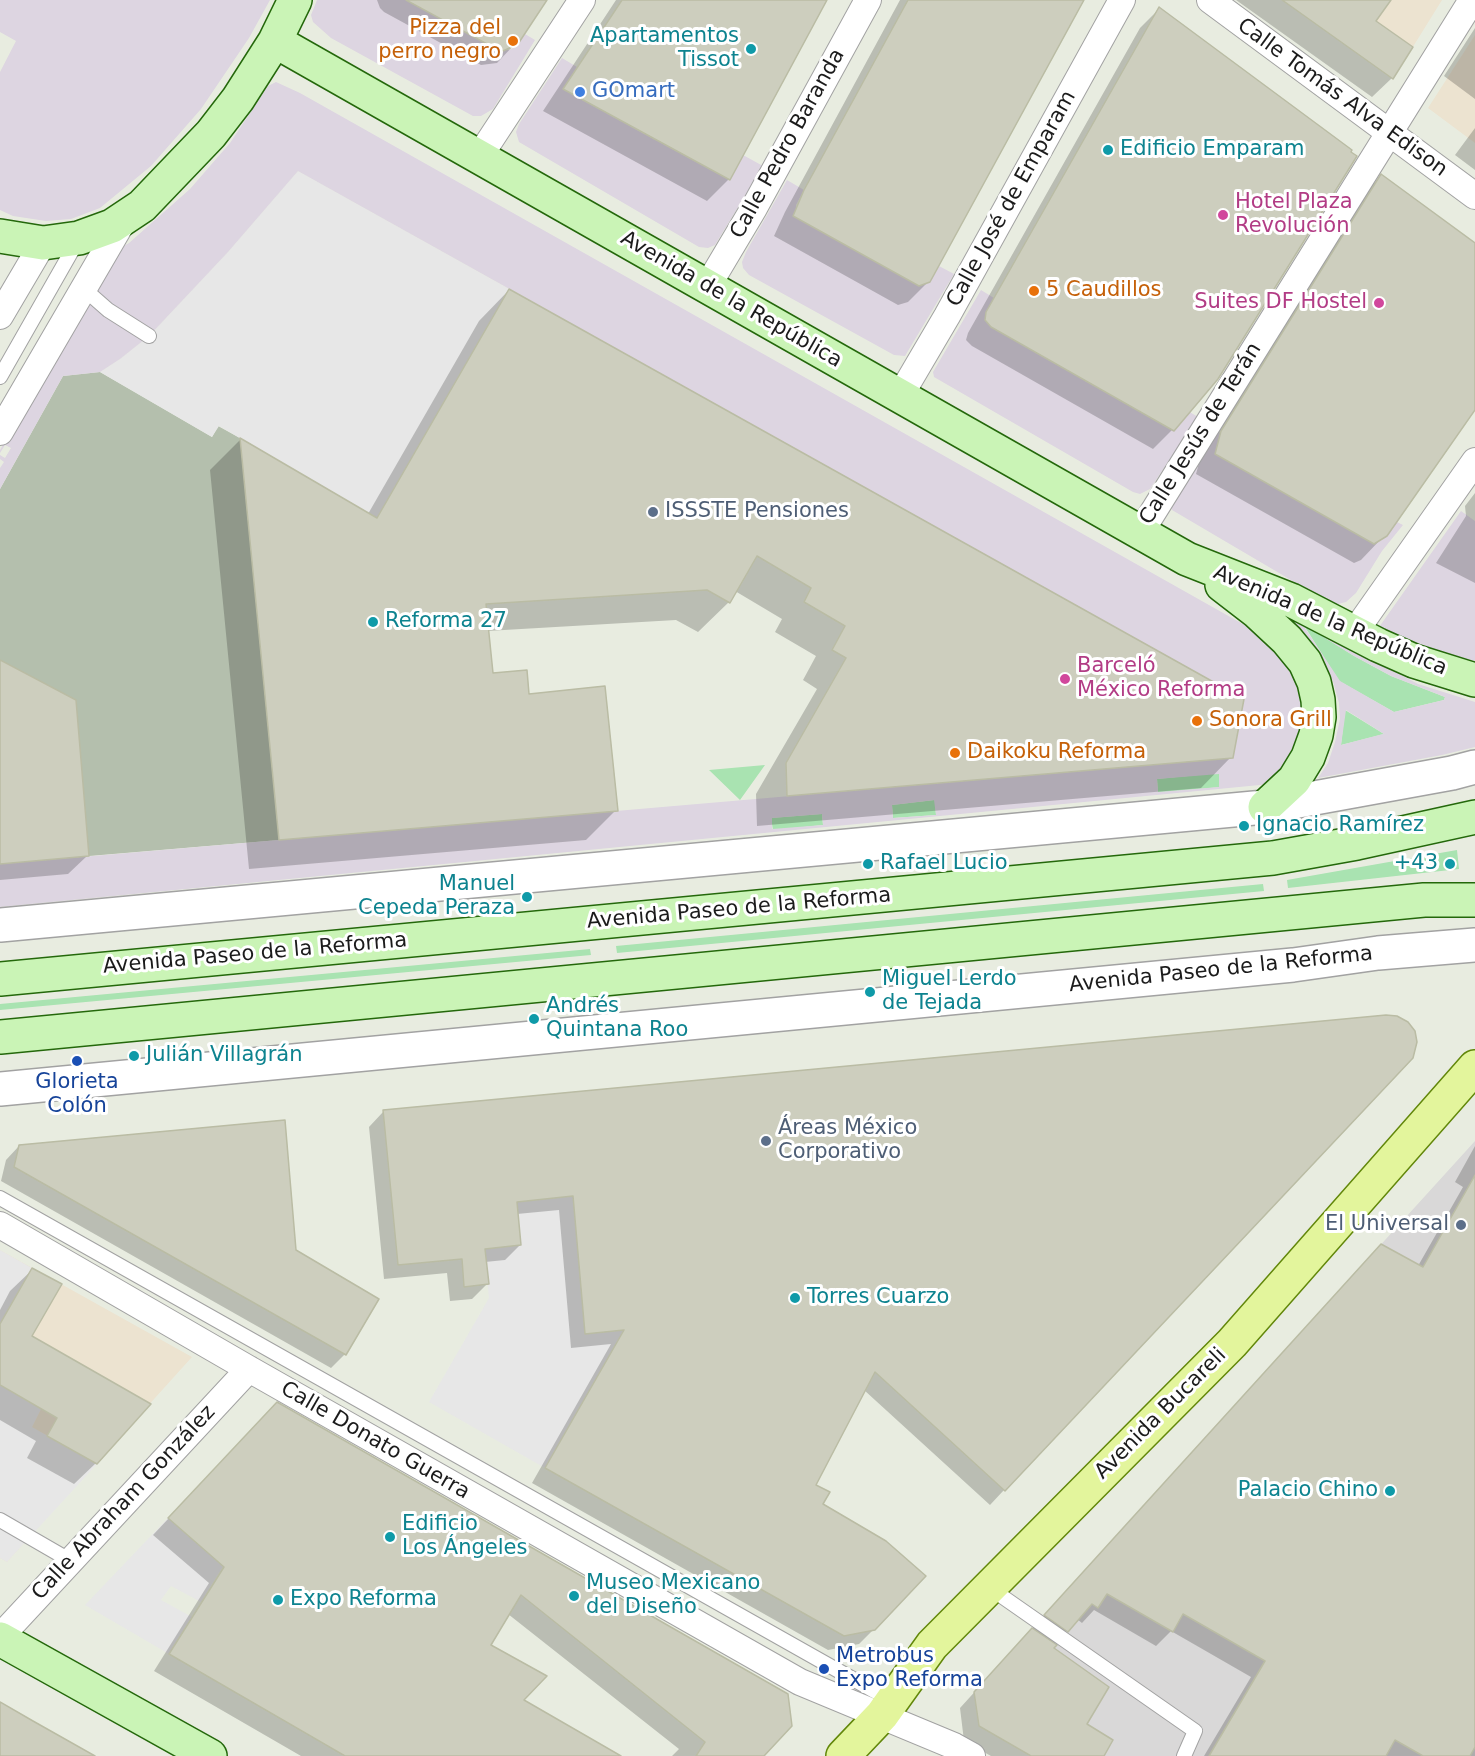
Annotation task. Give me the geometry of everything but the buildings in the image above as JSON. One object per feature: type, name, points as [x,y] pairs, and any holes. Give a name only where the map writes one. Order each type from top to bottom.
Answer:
[{"type":"main road","points":[[0,236],[43,243],[79,238],[123,221],[164,185],[211,135],[238,99],[275,41],[295,0]]},
{"type":"main road","name":"Avenida de la República","points":[[275,41],[1187,559],[1291,600],[1414,661],[1475,680]]},
{"type":"main road","name":"Avenida de la República","points":[[1187,559],[1257,612],[1280,633],[1305,662],[1314,682],[1319,717],[1316,735],[1308,757],[1294,780],[1265,807]]},
{"type":"main road","name":"Avenida Paseo de la Reforma","points":[[0,978],[1273,858],[1357,843],[1475,817]]},
{"type":"main road","points":[[0,1037],[1412,901],[1475,900]]},
{"type":"main road","name":"Avenida Bucareli","points":[[843,1756],[887,1708],[932,1645],[1232,1343],[1475,1068]]},
{"type":"main road","points":[[0,1638],[210,1756]]},
{"type":"street","points":[[479,157],[582,0]]},
{"type":"street","name":"Calle Pedro Baranda","points":[[707,287],[754,208],[868,0]]},
{"type":"street","name":"Calle José de Emparam","points":[[900,396],[947,316],[1122,0]]},
{"type":"street","name":"Calle Tomás Alva Edison","points":[[1210,0],[1475,196]]},
{"type":"street","name":"Calle Jesús de Terán","points":[[1140,533],[1472,0]]},
{"type":"street","points":[[0,432],[123,221]]},
{"type":"street","points":[[0,316],[43,243]]},
{"type":"street","points":[[1354,633],[1475,461]]},
{"type":"street","points":[[0,925],[1265,807],[1475,767]]},
{"type":"street","name":"Avenida Paseo de la Reforma","points":[[0,1089],[1269,968],[1378,953],[1475,945]]},
{"type":"street","name":"Calle Donato Guerra","points":[[0,1226],[800,1682],[887,1708],[972,1756]]},
{"type":"street","name":"Calle Abraham González","points":[[0,1638],[249,1369]]},
{"type":"lane","points":[[0,376],[79,238]]},
{"type":"lane","points":[[83,288],[108,310],[149,336]]},
{"type":"lane","points":[[0,1198],[887,1708]]},
{"type":"lane","points":[[0,1520],[71,1561]]},
{"type":"lane","points":[[990,1588],[1195,1731],[1184,1756]]},
{"type":"shaded area","points":[[0,0],[270,0],[249,38],[201,109],[151,166],[100,208],[71,219],[46,221],[13,216],[0,210],[0,72],[16,41],[0,32]]},
{"type":"shaded area","points":[[317,0],[406,0],[498,50],[509,50],[515,47],[525,34],[535,40],[493,109],[481,116],[473,116],[331,38],[313,22],[311,15]]},
{"type":"shaded area","points":[[1282,0],[1442,0],[1393,79]]},
{"type":"shaded area","points":[[1475,35],[1475,143],[1428,108]]},
{"type":"shaded area","points":[[562,58],[577,67],[567,85],[571,94],[720,175],[725,176],[743,155],[763,166],[715,245],[708,248],[699,247],[519,142],[516,132],[519,124]]},
{"type":"shaded area","points":[[276,82],[300,93],[1264,636],[1285,657],[1296,684],[1302,711],[1298,739],[1287,763],[1270,784],[0,907],[0,864],[1232,758],[1244,699],[298,171],[228,252],[149,336],[100,372],[63,376],[0,489],[0,468],[4,462],[0,459],[0,455],[5,458],[11,448],[5,445],[0,453],[0,450],[117,250],[129,243],[190,189],[230,143],[268,86]],"holes":[[[1219,774],[1219,787],[1158,792],[1157,779]],[[934,800],[936,815],[893,818],[892,805]],[[822,814],[823,825],[772,829],[772,818]]]},
{"type":"shaded area","points":[[298,171],[509,289],[377,518],[219,426],[212,437],[100,372],[149,336],[228,252]]},
{"type":"shaded area","points":[[787,180],[804,190],[796,205],[796,215],[939,266],[954,274],[905,356],[894,355],[749,275],[743,268],[742,262],[746,252]]},
{"type":"shaded area","points":[[981,290],[994,298],[985,317],[991,327],[1168,428],[1173,429],[1188,411],[1198,417],[1150,489],[1140,494],[1133,492],[934,377],[933,372]]},
{"type":"shaded area","points":[[100,372],[212,437],[218,426],[240,438],[279,840],[89,856],[76,700],[0,660],[0,489],[63,376]]},
{"type":"shaded area","points":[[1216,430],[1372,542],[1382,540],[1397,522],[1403,525],[1382,551],[1356,593],[1346,602],[1330,603],[1172,510],[1172,504]]},
{"type":"shaded area","points":[[1461,511],[1475,521],[1475,661],[1424,648],[1377,630]]},
{"type":"shaded area","points":[[1283,612],[1418,684],[1475,702],[1475,747],[1318,778],[1328,763],[1340,719],[1339,703],[1333,681],[1325,665]],"holes":[[[1306,626],[1391,676],[1445,697],[1444,700],[1394,712],[1340,681],[1305,628]],[[1346,710],[1384,734],[1341,745]]]},
{"type":"shaded area","points":[[563,1093],[586,1334],[624,1330],[545,1468],[429,1402],[489,1298],[470,1102]]},
{"type":"shaded area","points":[[1475,1141],[1475,1439],[1296,1338]]},
{"type":"shaded area","points":[[0,1250],[192,1357],[7,1562],[0,1558]]},
{"type":"shaded area","points":[[0,1250],[32,1268],[0,1324]]},
{"type":"shaded area","points":[[0,1385],[41,1409],[32,1427],[97,1464],[7,1562],[0,1558]]},
{"type":"shaded area","points":[[1229,1411],[1320,1463],[1475,1625],[1475,1756],[1031,1756],[979,1726],[974,1692]]},
{"type":"shaded area","points":[[168,1518],[223,1566],[201,1602],[171,1586],[161,1600],[192,1617],[169,1654],[85,1605]]},
{"type":"green space","points":[[1306,626],[1391,676],[1445,697],[1444,700],[1394,712],[1339,681]]},
{"type":"green space","points":[[1345,710],[1384,734],[1341,745]]},
{"type":"green space","points":[[765,765],[740,800],[709,770]]},
{"type":"green space","points":[[1219,773],[1220,787],[1158,793],[1157,779]]},
{"type":"green space","points":[[935,800],[936,815],[893,818],[892,805]]},
{"type":"green space","points":[[822,814],[823,825],[773,830],[771,818]]},
{"type":"green space","points":[[1457,850],[1459,869],[1288,888],[1287,880]]},
{"type":"green space","points":[[1263,884],[1264,891],[617,953],[616,946]]},
{"type":"green space","points":[[590,949],[591,955],[0,1010],[0,1004]]},
{"type":"place","name":"Pizza del perro negro","points":[[513,41]]},
{"type":"place","name":"Apartamentos Tissot","points":[[751,49]]},
{"type":"place","name":"GOmart","points":[[580,92]]},
{"type":"place","name":"Edificio Emparam","points":[[1108,150]]},
{"type":"place","name":"Hotel Plaza Revolución","points":[[1223,215]]},
{"type":"place","name":"5 Caudillos","points":[[1034,291]]},
{"type":"place","name":"Suites DF Hostel","points":[[1379,303]]},
{"type":"place","name":"ISSSTE Pensiones","points":[[653,512]]},
{"type":"place","name":"Reforma 27","points":[[373,622]]},
{"type":"place","name":"Barceló México Reforma","points":[[1065,679]]},
{"type":"place","name":"Sonora Grill","points":[[1197,721]]},
{"type":"place","name":"Daikoku Reforma","points":[[955,753]]},
{"type":"place","name":"Ignacio Ramírez","points":[[1244,826]]},
{"type":"place","name":"Rafael Lucio","points":[[868,864]]},
{"type":"place","name":"+43","points":[[1450,864]]},
{"type":"place","name":"Manuel Cepeda Peraza","points":[[527,897]]},
{"type":"place","name":"Miguel Lerdo de Tejada","points":[[870,992]]},
{"type":"place","name":"Andrés Quintana Roo","points":[[534,1019]]},
{"type":"place","name":"Julián Villagrán","points":[[134,1056]]},
{"type":"place","name":"Glorieta Colón","points":[[77,1061]]},
{"type":"place","name":"Áreas México Corporativo","points":[[766,1141]]},
{"type":"place","name":"El Universal","points":[[1461,1225]]},
{"type":"place","name":"Torres Cuarzo","points":[[795,1298]]},
{"type":"place","name":"Palacio Chino","points":[[1390,1491]]},
{"type":"place","name":"Edificio Los Ángeles","points":[[390,1537]]},
{"type":"place","name":"Museo Mexicano del Diseño","points":[[574,1596]]},
{"type":"place","name":"Expo Reforma","points":[[278,1600]]},
{"type":"place","name":"Metrobus Expo Reforma","points":[[824,1669]]}]
